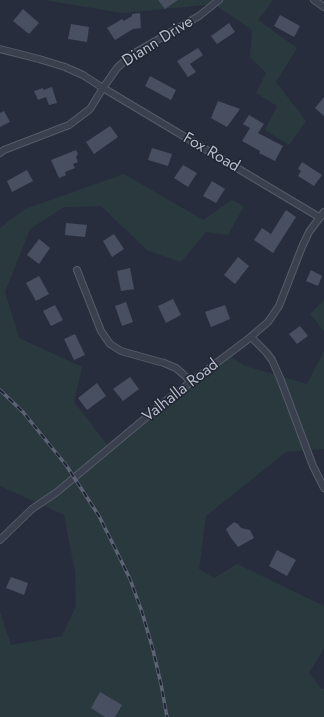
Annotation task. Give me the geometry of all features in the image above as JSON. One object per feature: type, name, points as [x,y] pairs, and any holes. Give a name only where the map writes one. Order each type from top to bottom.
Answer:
[{"type":"street","name":"Diann Drive","points":[[0,153],[4,150],[69,125],[90,109],[117,68],[131,55],[199,16],[219,0]]},
{"type":"street","points":[[314,0],[324,7]]},
{"type":"street","points":[[0,49],[65,67],[83,75],[103,88]]},
{"type":"street","name":"Fox Road","points":[[103,88],[322,215]]},
{"type":"street","name":"Valhalla Road","points":[[0,540],[32,509],[56,492],[191,382],[268,322],[279,306],[309,232],[322,215]]},
{"type":"street","points":[[77,270],[101,331],[110,344],[121,351],[164,363],[176,368],[191,382]]},
{"type":"street","points":[[251,336],[272,360],[313,466],[324,488]]},
{"type":"shaded area","points":[[45,0],[273,0],[258,20],[297,48],[276,82],[306,121],[289,145],[265,130],[277,106],[256,93],[266,73],[250,57],[252,30],[214,4],[123,13]]},
{"type":"shaded area","points":[[124,174],[203,220],[232,200],[244,206],[228,235],[206,232],[181,262],[147,250],[101,206],[64,207],[30,229],[5,292],[19,338],[82,367],[74,402],[109,447],[230,356],[245,366],[307,384],[324,351],[324,449],[286,452],[206,516],[199,569],[214,578],[237,564],[324,606],[324,648],[309,673],[322,689],[324,689],[324,717],[0,717],[0,612],[11,645],[62,636],[76,606],[75,572],[64,515],[0,486],[0,228],[25,209]]},
{"type":"shaded area","points":[[324,300],[324,331],[310,314]]},
{"type":"building","points":[[158,0],[178,0],[165,9]]},
{"type":"building","points":[[23,9],[39,23],[29,34],[13,21]]},
{"type":"building","points":[[140,13],[141,28],[133,29],[115,40],[107,28],[122,19],[124,21],[132,16],[132,14]]},
{"type":"building","points":[[280,15],[300,26],[294,37],[274,26]]},
{"type":"building","points":[[229,23],[235,32],[217,44],[211,36]]},
{"type":"building","points":[[71,24],[89,27],[87,42],[68,39]]},
{"type":"building","points":[[198,48],[203,55],[190,64],[196,72],[188,77],[177,61]]},
{"type":"building","points":[[150,76],[176,90],[171,100],[145,86]]},
{"type":"building","points":[[52,87],[57,103],[49,105],[46,97],[38,100],[34,91]]},
{"type":"building","points":[[324,97],[324,116],[315,108]]},
{"type":"building","points":[[218,101],[240,109],[227,127],[211,118]]},
{"type":"building","points":[[4,111],[10,122],[0,127],[0,113]]},
{"type":"building","points":[[249,115],[264,124],[258,133],[283,146],[275,161],[259,153],[260,151],[242,141],[250,128],[243,124]]},
{"type":"building","points":[[110,126],[118,137],[94,154],[86,142]]},
{"type":"building","points":[[152,148],[172,154],[168,166],[148,160]]},
{"type":"building","points":[[76,150],[78,154],[76,157],[78,162],[73,164],[75,168],[65,172],[66,175],[59,178],[51,160]]},
{"type":"building","points":[[302,162],[322,175],[314,186],[298,176],[301,171],[298,169]]},
{"type":"building","points":[[183,165],[197,173],[188,187],[174,178]]},
{"type":"building","points":[[27,170],[33,181],[12,192],[7,181]]},
{"type":"building","points":[[212,181],[225,189],[216,203],[203,196]]},
{"type":"building","points":[[286,210],[296,217],[273,253],[254,240],[262,228],[271,234]]},
{"type":"building","points":[[66,223],[87,225],[85,237],[65,235]]},
{"type":"building","points":[[114,234],[124,249],[112,257],[103,241]]},
{"type":"building","points":[[39,239],[50,248],[39,264],[27,255]]},
{"type":"building","points":[[238,257],[249,266],[235,284],[224,275]]},
{"type":"building","points":[[130,268],[134,289],[121,291],[117,271]]},
{"type":"building","points":[[311,270],[322,276],[318,286],[306,281]]},
{"type":"building","points":[[39,276],[49,294],[36,301],[26,283]]},
{"type":"building","points":[[173,299],[181,315],[166,323],[158,306]]},
{"type":"building","points":[[126,302],[133,322],[122,326],[115,306]]},
{"type":"building","points":[[55,305],[63,320],[51,326],[43,311]]},
{"type":"building","points":[[225,305],[230,319],[211,327],[205,312]]},
{"type":"building","points":[[300,326],[308,336],[297,344],[289,334]]},
{"type":"building","points":[[75,334],[85,355],[74,360],[64,339]]},
{"type":"building","points":[[130,377],[139,389],[123,401],[113,389]]},
{"type":"building","points":[[97,383],[106,396],[87,410],[78,398]]},
{"type":"building","points":[[234,522],[241,528],[250,530],[254,538],[238,547],[226,529]]},
{"type":"building","points":[[277,550],[296,560],[287,576],[269,566]]},
{"type":"building","points":[[11,577],[28,583],[24,595],[6,588]]},
{"type":"building","points":[[100,692],[122,705],[115,717],[105,717],[91,708]]},
{"type":"railway","points":[[0,390],[23,412],[66,465],[99,516],[130,579],[142,612],[153,650],[167,717]]}]
